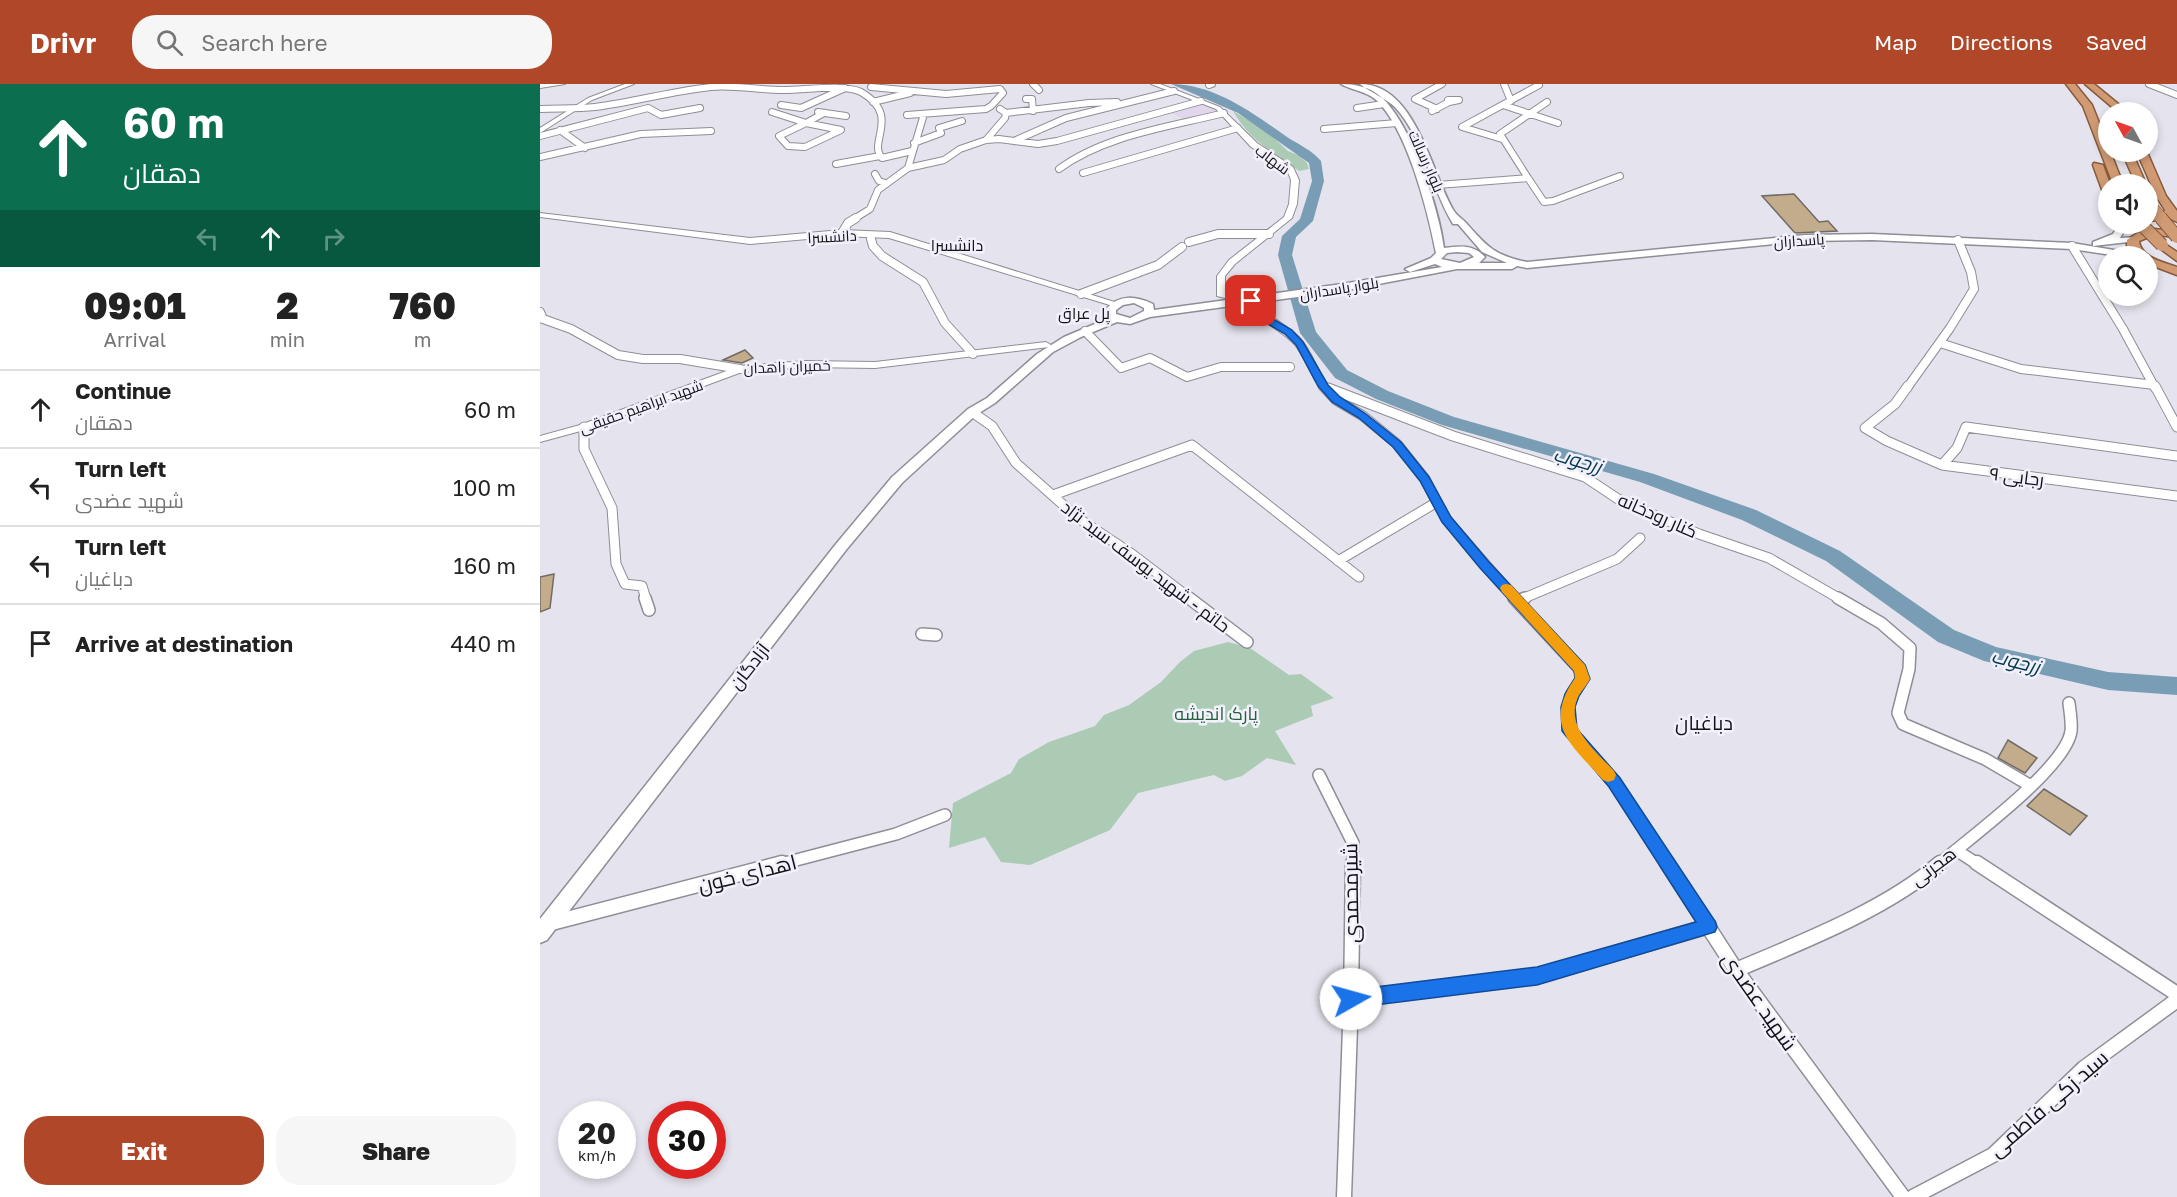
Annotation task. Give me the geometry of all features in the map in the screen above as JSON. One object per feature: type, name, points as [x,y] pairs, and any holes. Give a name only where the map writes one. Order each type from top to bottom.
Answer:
[{"type":"highway","points":[[2069,84],[2082,97],[2090,143]]},
{"type":"highway","points":[[2069,84],[2113,174]]},
{"type":"highway","points":[[2089,84],[2110,102]]},
{"type":"highway","points":[[2098,92],[2104,102]]},
{"type":"highway","points":[[2094,154],[2101,174]]},
{"type":"highway","points":[[2146,162],[2161,196],[2174,215]]},
{"type":"highway","points":[[2158,213],[2177,235]]},
{"type":"highway","points":[[2158,218],[2174,215]]},
{"type":"highway","points":[[2135,239],[2148,233],[2177,235]]},
{"type":"highway","points":[[2131,234],[2135,239],[2134,246]]},
{"type":"highway","points":[[2152,234],[2177,258]]},
{"type":"main road","name":"بلوار رسالت","points":[[1346,84],[1377,97],[1397,123],[1422,183],[1440,235],[1438,256]]},
{"type":"main road","name":"بلوار رسالت","points":[[1364,84],[1388,94],[1411,124],[1461,237],[1478,253]]},
{"type":"main road","points":[[1452,215],[1461,221],[1475,240],[1490,253],[1527,265]]},
{"type":"main road","points":[[2091,244],[2115,237],[2118,234]]},
{"type":"main road","points":[[1440,235],[1450,239],[1461,237]]},
{"type":"main road","name":"پاسداران","points":[[1527,265],[1805,238],[1872,237],[2072,246]]},
{"type":"main road","points":[[2072,246],[2135,239]]},
{"type":"main road","points":[[2072,246],[2098,250]]},
{"type":"main road","points":[[2072,246],[2098,254]]},
{"type":"main road","name":"بلوار پاسداران","points":[[1312,289],[1407,270],[1457,249],[1478,253],[1508,264],[1527,265]]},
{"type":"main road","points":[[1461,266],[1479,260],[1478,253]]},
{"type":"main road","points":[[1438,256],[1444,265],[1527,265]]},
{"type":"main road","name":"بلوار پاسداران","points":[[1147,309],[1222,296],[1275,294],[1414,277],[1461,266]]},
{"type":"main road","name":"بلوار پاسداران","points":[[1147,309],[1251,301],[1275,294]]},
{"type":"main road","points":[[1130,300],[1147,309],[1130,321],[1114,312],[1130,300]]},
{"type":"main road","name":"آزادگان","points":[[542,928],[821,572],[889,489],[972,412],[986,405],[1046,352],[1114,312]]},
{"type":"main road","name":"آزادگان","points":[[972,412],[977,402],[1034,353],[1114,312]]},
{"type":"street","points":[[540,86],[562,84]]},
{"type":"street","points":[[540,131],[577,107],[607,92],[631,84]]},
{"type":"street","points":[[972,91],[976,84]]},
{"type":"street","points":[[1033,84],[1040,90]]},
{"type":"street","name":"شهاب","points":[[1154,84],[1201,101],[1224,113],[1254,145],[1294,174],[1293,204],[1288,218],[1249,247],[1221,276],[1222,296]]},
{"type":"street","points":[[1442,84],[1415,99],[1434,110],[1449,102]]},
{"type":"street","points":[[1503,84],[1511,101]]},
{"type":"street","points":[[2149,84],[2177,95]]},
{"type":"street","points":[[540,109],[613,104],[712,87],[784,90],[832,86],[860,90],[873,85],[946,94],[1000,89],[1003,93],[986,109],[907,115]]},
{"type":"street","points":[[1502,139],[1462,127],[1539,85]]},
{"type":"street","points":[[801,108],[845,88]]},
{"type":"street","points":[[860,90],[873,102],[883,120],[882,132],[877,141],[880,156]]},
{"type":"street","points":[[1014,141],[1066,118],[1126,105],[1174,91]]},
{"type":"street","points":[[873,102],[916,92]]},
{"type":"street","points":[[1026,99],[1032,99],[1034,111]]},
{"type":"street","points":[[842,233],[848,223],[870,208],[878,190],[885,183],[908,168],[944,160],[960,149],[986,140],[1038,144],[1057,141],[1201,101]]},
{"type":"street","points":[[991,106],[1006,113],[1084,103],[1115,102],[1126,105]]},
{"type":"street","points":[[1547,102],[1502,131],[1502,139],[1544,202],[1620,176]]},
{"type":"street","points":[[613,104],[616,115]]},
{"type":"street","points":[[812,104],[830,108]]},
{"type":"street","points":[[1357,108],[1384,104]]},
{"type":"street","points":[[781,105],[822,114],[846,116]]},
{"type":"street","points":[[1503,105],[1558,123]]},
{"type":"street","points":[[540,136],[648,108],[661,115],[700,108]]},
{"type":"street","points":[[772,112],[786,119],[806,123],[841,130],[805,147],[788,146],[779,136],[806,123],[822,114]]},
{"type":"street","points":[[986,140],[1005,118],[1006,113]]},
{"type":"street","points":[[1059,170],[1066,162],[1100,148],[1224,113]]},
{"type":"street","points":[[822,114],[842,122]]},
{"type":"street","points":[[908,168],[924,114]]},
{"type":"street","points":[[914,142],[941,133],[939,128],[962,121]]},
{"type":"street","points":[[1324,129],[1397,123]]},
{"type":"street","points":[[1083,173],[1238,128]]},
{"type":"street","points":[[560,130],[585,148]]},
{"type":"street","points":[[540,157],[637,134],[666,130],[672,133],[711,131]]},
{"type":"street","points":[[836,164],[912,152]]},
{"type":"street","points":[[875,174],[879,181],[885,183]]},
{"type":"street","points":[[1438,185],[1528,178]]},
{"type":"street","name":"دانشسرا","points":[[540,215],[750,241],[842,233],[890,235],[1081,294],[1114,312]]},
{"type":"street","points":[[1189,242],[1222,235],[1269,234]]},
{"type":"street","points":[[871,239],[871,244],[881,255],[930,288],[943,322],[969,347],[973,354]]},
{"type":"street","points":[[1958,240],[1971,272],[1974,289],[1940,343],[2021,369],[2154,385]]},
{"type":"street","points":[[2072,246],[2173,414],[2177,427]]},
{"type":"street","points":[[1081,294],[1158,265],[1182,248]]},
{"type":"street","points":[[1251,301],[1260,315],[1288,332],[1300,344],[1323,386],[1336,400],[1362,416],[1397,444],[1425,479],[1446,519],[1518,601],[1617,559],[1640,538]]},
{"type":"street","name":"خمیران زاهدان","points":[[540,312],[543,319],[571,329],[618,355],[644,359],[680,359],[740,369],[806,364],[875,365],[1046,345]]},
{"type":"street","points":[[1085,331],[1121,368],[1150,358],[1187,377],[1221,367],[1290,367]]},
{"type":"street","name":"رجایی ۹","points":[[1940,343],[1895,404],[1865,428],[1887,441],[1942,465],[1970,471],[2177,496]]},
{"type":"street","points":[[1020,349],[1032,350],[1034,353]]},
{"type":"street","name":"شهید ابراهیم حقیقی","points":[[540,439],[584,427],[740,369]]},
{"type":"street","name":"کنار رودخانه","points":[[1323,386],[1453,436],[1585,477],[1618,499],[1642,510],[1699,534],[1769,558],[1840,599],[1851,608],[1881,623],[1910,648],[1909,669],[1898,713],[1903,724],[1985,759],[2031,786]]},
{"type":"street","name":"حاتم - شهید یوسف سید نژاد","points":[[972,412],[992,426],[1016,463],[1078,518],[1132,554],[1247,642]]},
{"type":"street","points":[[584,427],[584,449],[612,508],[616,564],[625,584],[642,586],[649,610]]},
{"type":"street","points":[[1942,465],[1950,459],[1963,438],[1966,428],[2177,456]]},
{"type":"street","points":[[1053,495],[1191,445],[1359,577]]},
{"type":"street","points":[[1338,561],[1437,502]]},
{"type":"street","name":"شهید عضدی","points":[[1518,601],[1580,669],[1582,679],[1572,694],[1568,707],[1570,731],[1615,783],[1736,970],[1903,1197]]},
{"type":"street","points":[[922,634],[936,635]]},
{"type":"street","name":"هجرتی","points":[[1736,970],[1828,930],[1921,879],[2031,786],[2059,756],[2071,732],[2068,703]]},
{"type":"street","name":"شیرمحمدی","points":[[1319,775],[1353,843],[1351,999],[1344,1197]]},
{"type":"street","name":"اهدای خون","points":[[542,928],[896,834],[945,815]]},
{"type":"street","points":[[1956,850],[2177,994]]},
{"type":"street","points":[[1351,999],[1537,976],[1709,927]]},
{"type":"street","name":"سید زکی فاطمی","points":[[1913,1197],[1993,1155],[2084,1068],[2177,999]]},
{"type":"shaded area","points":[[1198,103],[1222,113],[1190,122],[1167,111]]},
{"type":"green space","points":[[1233,111],[1265,130],[1288,151],[1300,156],[1309,169],[1299,171],[1262,145]]},
{"type":"green space","name":"پارک اندیشه","points":[[1228,642],[1250,648],[1289,675],[1301,674],[1334,698],[1311,706],[1313,716],[1275,731],[1296,765],[1267,758],[1242,776],[1225,781],[1214,775],[1138,793],[1110,830],[1030,865],[1001,862],[985,837],[949,848],[953,803],[1011,773],[1019,759],[1049,742],[1095,726],[1104,715],[1129,705],[1161,682],[1194,651]]},
{"type":"building","points":[[1794,194],[1819,222],[1828,221],[1837,231],[1795,233],[1762,196]]},
{"type":"building","points":[[745,350],[753,358],[742,363],[723,360]]},
{"type":"building","points":[[554,574],[550,608],[540,612],[540,577]]},
{"type":"building","points":[[2008,740],[2037,758],[2025,773],[1998,758]]},
{"type":"building","points":[[2044,789],[2087,816],[2070,835],[2027,806]]},
{"type":"waterway","name":"زرجوب","points":[[1176,84],[1223,101],[1242,111],[1315,161],[1318,181],[1306,221],[1289,236],[1285,255],[1308,333],[1341,374],[1382,395],[1448,421],[1647,478],[1749,515],[1833,556],[1946,636],[1992,655],[2108,681],[2177,686]]},
{"type":"slow traffic","points":[[1506,588],[1580,669],[1582,679],[1572,694],[1568,707],[1570,731],[1608,775]]},
{"type":"district","name":"دانشسرا","points":[[957,245]]},
{"type":"district","name":"پل عراق","points":[[1084,313]]},
{"type":"district","name":"دباغیان","points":[[1704,722]]},
{"type":"route","points":[[1251,301],[1260,315],[1288,332],[1300,344],[1323,386],[1336,400],[1362,416],[1397,444],[1425,479],[1446,519],[1484,565],[1580,669],[1582,679],[1572,694],[1568,707],[1570,731],[1615,783],[1709,927],[1537,976],[1351,999]]}]
